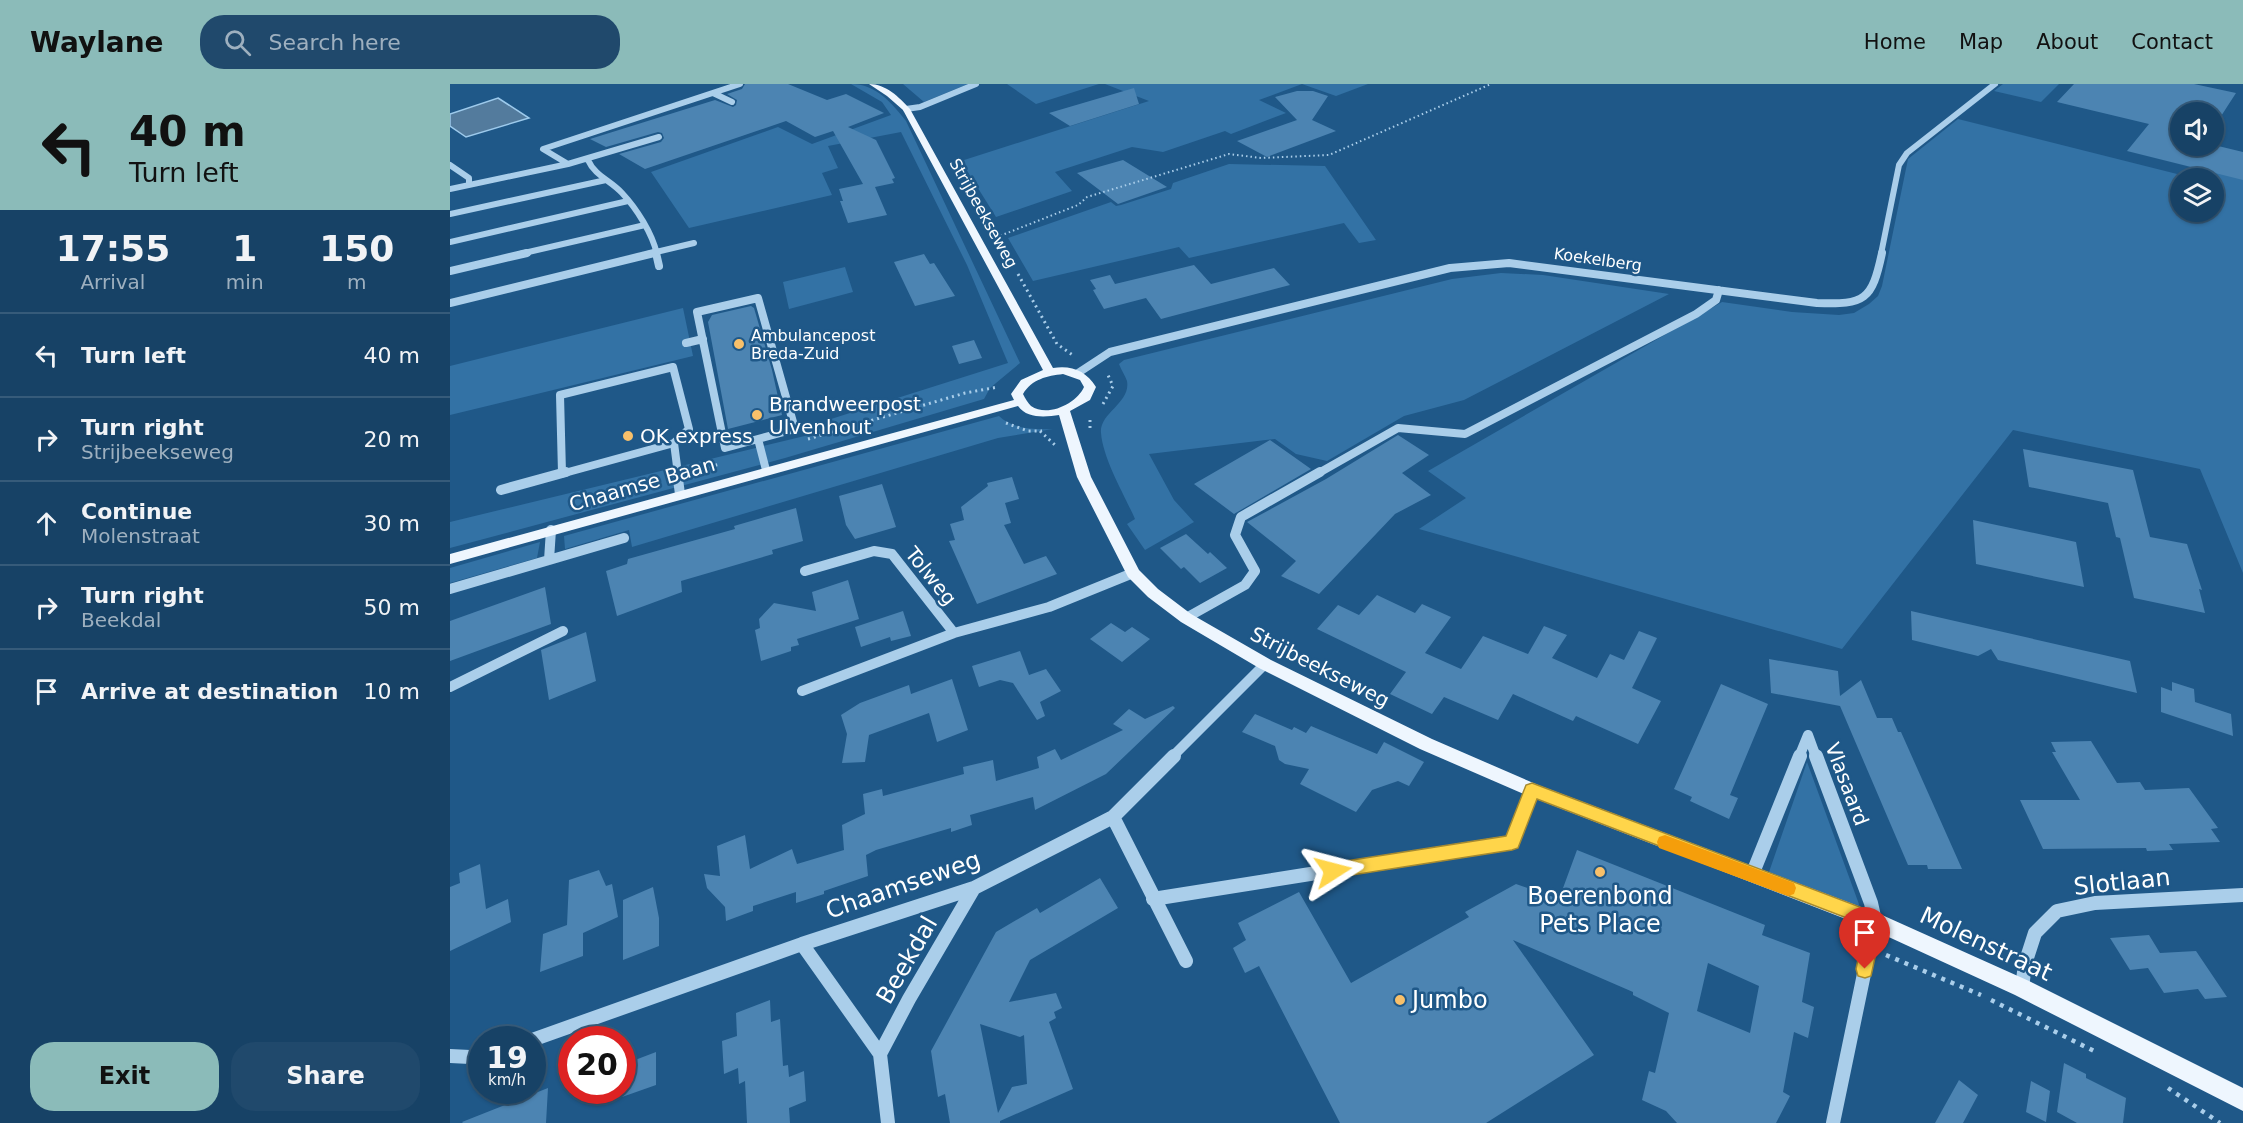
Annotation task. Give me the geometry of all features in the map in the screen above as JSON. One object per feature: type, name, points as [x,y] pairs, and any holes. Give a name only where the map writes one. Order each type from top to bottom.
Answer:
[{"type":"main road","name":"Strijbeekseweg","points":[[873,84],[890,94],[906,109],[1049,371]]},
{"type":"main road","points":[[1064,370],[1078,373],[1086,377],[1091,384],[1090,392],[1086,399],[1064,411],[1036,412],[1025,408],[1019,402],[1017,394],[1027,380],[1049,371],[1064,370]]},
{"type":"main road","name":"Chaamse Baan","points":[[450,559],[1019,402]]},
{"type":"main road","name":"Strijbeekseweg","points":[[1064,411],[1084,477],[1133,573],[1153,593],[1186,618],[1265,664],[1426,744],[1532,790],[1665,842]]},
{"type":"main road","name":"Molenstraat","points":[[1665,842],[1875,921],[2022,988],[2243,1100]]},
{"type":"street","points":[[568,164],[543,149],[740,84]]},
{"type":"street","points":[[906,109],[920,107],[976,84]]},
{"type":"street","name":"Koekelberg","points":[[1078,373],[1110,352],[1139,344],[1450,268],[1483,263],[1509,263],[1817,303],[1846,304],[1865,297],[1875,280],[1899,165],[1907,153],[1995,84]]},
{"type":"street","points":[[713,93],[732,102]]},
{"type":"street","points":[[450,189],[588,160],[659,137]]},
{"type":"street","points":[[588,160],[593,171],[621,192],[645,225],[653,238],[660,267]]},
{"type":"street","points":[[450,165],[469,178],[470,185]]},
{"type":"street","points":[[450,214],[606,180]]},
{"type":"street","points":[[450,242],[628,201]]},
{"type":"street","points":[[450,271],[645,225]]},
{"type":"street","points":[[450,303],[694,243]]},
{"type":"street","points":[[1186,618],[1245,585],[1255,571],[1235,535],[1241,518],[1398,428],[1465,434],[1696,314],[1716,300],[1719,290]]},
{"type":"street","points":[[758,298],[795,429],[758,439],[725,448],[697,312],[758,298]]},
{"type":"street","points":[[686,343],[703,339]]},
{"type":"street","points":[[501,490],[674,443],[689,429],[673,367],[560,395],[562,473]]},
{"type":"street","points":[[758,439],[766,470]]},
{"type":"street","points":[[674,443],[680,494]]},
{"type":"street","points":[[549,560],[551,530]]},
{"type":"street","points":[[450,589],[624,537]]},
{"type":"street","name":"Tolweg","points":[[805,571],[874,551],[891,554],[954,633]]},
{"type":"street","name":"Tolweg","points":[[802,691],[954,633],[1049,607],[1133,573]]},
{"type":"street","points":[[450,687],[563,632]]},
{"type":"street","name":"Chaamseweg","points":[[546,1035],[802,944],[974,888],[1113,817],[1265,664]]},
{"type":"street","name":"Vlasaard","points":[[1752,875],[1808,735],[1871,903],[1875,921]]},
{"type":"street","points":[[1154,899],[1512,842],[1532,790]]},
{"type":"street","points":[[1113,817],[1186,961]]},
{"type":"street","name":"Beekdal","points":[[880,1054],[909,999],[974,888]]},
{"type":"street","name":"Slotlaan","points":[[2022,988],[2025,964],[2036,933],[2057,912],[2095,903],[2243,895]]},
{"type":"street","points":[[1833,1123],[1875,921]]},
{"type":"street","name":"Beekdal","points":[[802,944],[880,1054],[888,1123]]},
{"type":"street","points":[[450,1056],[468,1057]]},
{"type":"path","points":[[980,242],[997,238],[1078,205],[1088,197],[1229,154],[1261,158],[1329,155],[1491,84]]},
{"type":"path","points":[[805,440],[965,393],[998,387]]},
{"type":"path","points":[[1089,438],[1090,420]]},
{"type":"path","name":"Chaamse Baan","points":[[678,475],[762,452]]},
{"type":"path","points":[[1869,947],[1987,998],[2097,1053]]},
{"type":"path","points":[[2158,1084],[2220,1123]]},
{"type":"shaded area","points":[[851,84],[876,91],[889,101],[906,121],[1020,363],[990,388],[984,399],[785,458],[450,548],[450,522],[813,434],[831,419],[1008,363],[967,265],[901,132],[828,146],[838,168],[822,173],[832,195],[689,228],[651,172],[778,127],[812,144],[891,115],[882,102]]},
{"type":"shaded area","points":[[903,84],[968,84],[924,102]]},
{"type":"shaded area","points":[[1007,84],[1099,84],[1036,104]]},
{"type":"shaded area","points":[[1105,84],[1302,84],[1259,100],[1286,113],[1231,134],[1225,131],[1163,152],[1132,147],[1055,172],[1072,191],[996,217],[961,161],[1149,101]]},
{"type":"shaded area","points":[[1302,84],[1368,84],[1336,96]]},
{"type":"shaded area","points":[[2003,84],[2059,84],[2041,102],[1994,91]]},
{"type":"shaded area","points":[[498,98],[529,118],[466,137],[450,126],[450,114]]},
{"type":"shaded area","points":[[1958,119],[2170,172],[2170,222],[2224,222],[2224,168],[2198,168],[2210,156],[2224,156],[2224,149],[2243,154],[2243,573],[2200,469],[2013,430],[1842,649],[1419,529],[1466,498],[1428,471],[1722,302],[1792,312],[1839,315],[1854,313],[1869,304],[1878,296],[1908,159]]},
{"type":"shaded area","points":[[1229,164],[1325,166],[1376,240],[1359,243],[1344,223],[1189,258],[1179,247],[1033,281],[1008,238],[1111,202],[1116,206],[1121,205],[1171,189],[1173,183]]},
{"type":"shaded area","points":[[845,267],[853,292],[789,309],[783,282]]},
{"type":"shaded area","points":[[1501,273],[1543,275],[1669,294],[1464,400],[1404,416],[1327,461],[1296,454],[1275,439],[1149,454],[1174,500],[1194,522],[1145,550],[1127,524],[1135,519],[1110,465],[1101,433],[1105,420],[1120,402],[1127,389],[1127,381],[1119,364],[1124,360],[1452,279]]},
{"type":"shaded area","points":[[683,308],[693,356],[450,415],[450,366]]},
{"type":"shaded area","points":[[999,416],[1017,426],[1031,429],[1053,429],[998,438],[632,547],[629,530],[565,549],[564,536]]},
{"type":"shaded area","points":[[540,542],[537,558],[450,583],[450,568]]},
{"type":"shaded area","points":[[1807,762],[1860,907],[1769,872]]},
{"type":"building","points":[[745,84],[788,84],[827,100],[846,94],[884,113],[848,127],[876,140],[895,178],[892,179],[894,183],[875,187],[887,215],[848,223],[840,201],[843,201],[839,189],[863,184],[833,131],[815,137],[786,121],[645,169],[619,154],[661,142],[664,138],[662,133],[658,132],[606,147],[590,139],[715,100],[733,107],[737,100],[727,94],[742,89]]},
{"type":"building","points":[[2074,84],[2194,84],[2236,93],[2224,112],[2224,102],[2170,102],[2170,156],[2224,156],[2224,147],[2243,152],[2243,180],[2224,175],[2224,168],[2195,168],[2127,151],[2149,124],[2057,102]]},
{"type":"building","points":[[1134,88],[1139,104],[1070,126],[1049,113]]},
{"type":"building","points":[[1297,91],[1313,91],[1328,96],[1312,120],[1336,131],[1267,157],[1237,141],[1297,120],[1275,97]]},
{"type":"building","points":[[1123,160],[1167,187],[1118,204],[1077,173]]},
{"type":"building","points":[[924,254],[930,264],[934,263],[955,296],[915,306],[894,262]]},
{"type":"building","points":[[1194,265],[1211,284],[1274,268],[1290,285],[1161,319],[1146,298],[1104,309],[1090,280],[1110,275],[1115,284]]},
{"type":"building","points":[[751,306],[754,308],[772,370],[782,415],[728,429],[708,322],[712,315]]},
{"type":"building","points":[[974,340],[982,358],[959,364],[952,346]]},
{"type":"building","points":[[1398,435],[1429,455],[1402,473],[1431,495],[1395,514],[1319,594],[1281,576],[1296,561],[1247,522],[1326,479]]},
{"type":"building","points":[[1270,440],[1311,469],[1234,514],[1194,484]]},
{"type":"building","points":[[2023,449],[2133,470],[2150,537],[2187,544],[2202,590],[2199,589],[2205,613],[2134,598],[2120,538],[2116,537],[2108,503],[2029,487]]},
{"type":"building","points":[[1012,477],[1019,499],[1005,503],[1011,523],[1004,525],[1024,564],[1046,556],[1057,574],[977,604],[949,541],[955,540],[950,524],[964,520],[961,507],[988,486],[987,483]]},
{"type":"building","points":[[882,484],[896,527],[855,539],[846,525],[839,496]]},
{"type":"building","points":[[796,508],[803,541],[772,550],[773,554],[681,581],[682,592],[617,616],[606,571],[627,564],[628,559],[735,529],[734,526]]},
{"type":"building","points":[[1973,520],[2076,542],[2084,587],[1976,564]]},
{"type":"building","points":[[1186,534],[1227,568],[1200,583],[1184,567],[1181,569],[1160,548]]},
{"type":"building","points":[[848,580],[859,619],[797,639],[799,645],[791,647],[791,651],[761,661],[755,630],[760,628],[759,619],[774,603],[816,611],[812,592]]},
{"type":"building","points":[[545,587],[551,624],[450,661],[450,621]]},
{"type":"building","points":[[1377,595],[1415,613],[1422,604],[1451,617],[1425,653],[1461,669],[1483,636],[1528,654],[1544,626],[1567,635],[1552,658],[1597,678],[1610,654],[1624,660],[1639,631],[1657,638],[1632,688],[1661,701],[1638,744],[1576,716],[1573,721],[1513,694],[1498,720],[1444,697],[1432,714],[1390,694],[1406,672],[1317,629],[1338,605],[1359,615]]},
{"type":"building","points":[[903,611],[911,636],[891,641],[890,637],[861,647],[855,627]]},
{"type":"building","points":[[1911,611],[2130,661],[2137,693],[1998,660],[1991,649],[1978,656],[1912,640]]},
{"type":"building","points":[[1111,623],[1125,632],[1132,627],[1150,639],[1122,662],[1090,639]]},
{"type":"building","points":[[586,632],[596,681],[549,700],[541,650]]},
{"type":"building","points":[[1020,651],[1029,675],[1046,669],[1061,691],[1040,702],[1045,716],[1037,720],[1013,683],[1000,680],[979,687],[972,666]]},
{"type":"building","points":[[1769,659],[1838,671],[1840,696],[1861,680],[1877,718],[1892,718],[1898,732],[1901,732],[1962,869],[1928,869],[1927,865],[1908,865],[1840,706],[1771,693]]},
{"type":"building","points":[[952,679],[968,730],[937,742],[929,713],[869,735],[865,762],[842,763],[847,734],[841,715],[860,703],[909,685],[911,694]]},
{"type":"building","points":[[2172,682],[2194,689],[2195,702],[2231,714],[2233,736],[2161,712],[2161,687],[2172,691]]},
{"type":"building","points":[[1721,684],[1768,704],[1730,795],[1738,798],[1729,819],[1690,801],[1692,797],[1674,789]]},
{"type":"building","points":[[1173,706],[1175,708],[1106,774],[1035,810],[1033,797],[970,815],[972,825],[951,832],[951,828],[876,850],[866,855],[868,876],[824,891],[824,894],[796,903],[796,892],[753,906],[753,911],[726,921],[725,907],[707,888],[704,874],[720,876],[717,846],[745,835],[750,869],[792,849],[797,864],[844,850],[842,825],[865,814],[863,794],[882,789],[883,796],[964,774],[963,767],[993,760],[996,781],[1039,768],[1037,757],[1055,749],[1061,760],[1123,730],[1113,724],[1129,709],[1145,719]]},
{"type":"building","points":[[1255,714],[1292,730],[1294,727],[1306,733],[1311,726],[1377,754],[1384,742],[1424,762],[1409,786],[1398,781],[1372,790],[1356,812],[1300,784],[1309,769],[1285,764],[1279,760],[1275,746],[1242,732]]},
{"type":"building","points":[[2091,741],[2117,783],[2140,782],[2145,790],[2189,788],[2218,828],[2211,829],[2220,842],[2169,844],[2173,850],[2043,849],[2020,800],[2080,800],[2052,752],[2056,752],[2051,742]]},
{"type":"building","points":[[1577,850],[1765,925],[1762,935],[1810,953],[1802,1002],[1814,1007],[1808,1038],[1794,1032],[1783,1092],[1790,1096],[1776,1123],[1677,1123],[1666,1111],[1642,1100],[1649,1071],[1655,1073],[1669,1013],[1633,995],[1633,992],[1513,940],[1594,1055],[1486,1123],[1340,1123],[1259,966],[1245,973],[1233,948],[1246,940],[1238,923],[1299,892],[1351,983],[1469,917],[1465,912],[1516,884],[1559,899]],"holes":[[[1708,963],[1759,986],[1750,1033],[1697,1011]]]},
{"type":"building","points":[[480,864],[486,909],[508,899],[511,922],[450,951],[450,887],[460,883],[459,873]]},
{"type":"building","points":[[599,870],[606,886],[612,884],[618,917],[583,933],[583,956],[540,972],[543,934],[567,925],[569,880]]},
{"type":"building","points":[[1100,878],[1118,908],[1030,960],[1009,1002],[1056,993],[1062,1008],[1054,1012],[1056,1018],[1049,1022],[1073,1089],[1000,1121],[1000,1123],[950,1123],[945,1094],[938,1097],[931,1051],[996,932],[1037,908],[1040,913]],"holes":[[[980,1024],[1020,1037],[1024,1035],[1027,1084],[1012,1087],[998,1113]]]},
{"type":"building","points":[[653,887],[659,918],[659,946],[623,960],[623,900]]},
{"type":"building","points":[[2149,935],[2160,953],[2196,951],[2227,997],[2205,999],[2198,989],[2164,993],[2148,968],[2130,970],[2110,938]]},
{"type":"building","points":[[770,1000],[771,1022],[780,1019],[783,1066],[788,1065],[789,1077],[804,1071],[806,1101],[789,1108],[790,1123],[747,1123],[745,1081],[739,1084],[738,1068],[724,1074],[722,1041],[737,1036],[736,1013]]},
{"type":"building","points":[[656,1052],[656,1085],[636,1092],[636,1060]]},
{"type":"building","points":[[2064,1063],[2086,1074],[2086,1078],[2126,1098],[2123,1123],[2077,1123],[2057,1112]]},
{"type":"building","points":[[1959,1080],[1978,1095],[1963,1123],[1935,1123]]},
{"type":"building","points":[[2031,1081],[2050,1091],[2046,1122],[2026,1112]]},
{"type":"building","points":[[548,1088],[546,1123],[462,1122],[508,1104],[546,1104],[546,1089]]},
{"type":"slow traffic","points":[[1665,842],[1788,888]]},
{"type":"place","name":"Ambulancepost Breda-Zuid","points":[[739,344]]},
{"type":"place","name":"Brandweerpost Ulvenhout","points":[[757,415]]},
{"type":"place","name":"OK express","points":[[628,436]]},
{"type":"place","name":"Boerenbond Pets Place","points":[[1600,872]]},
{"type":"place","name":"Jumbo","points":[[1400,1000]]},
{"type":"route","points":[[1333,871],[1512,842],[1532,790],[1875,921],[1865,969]]}]
